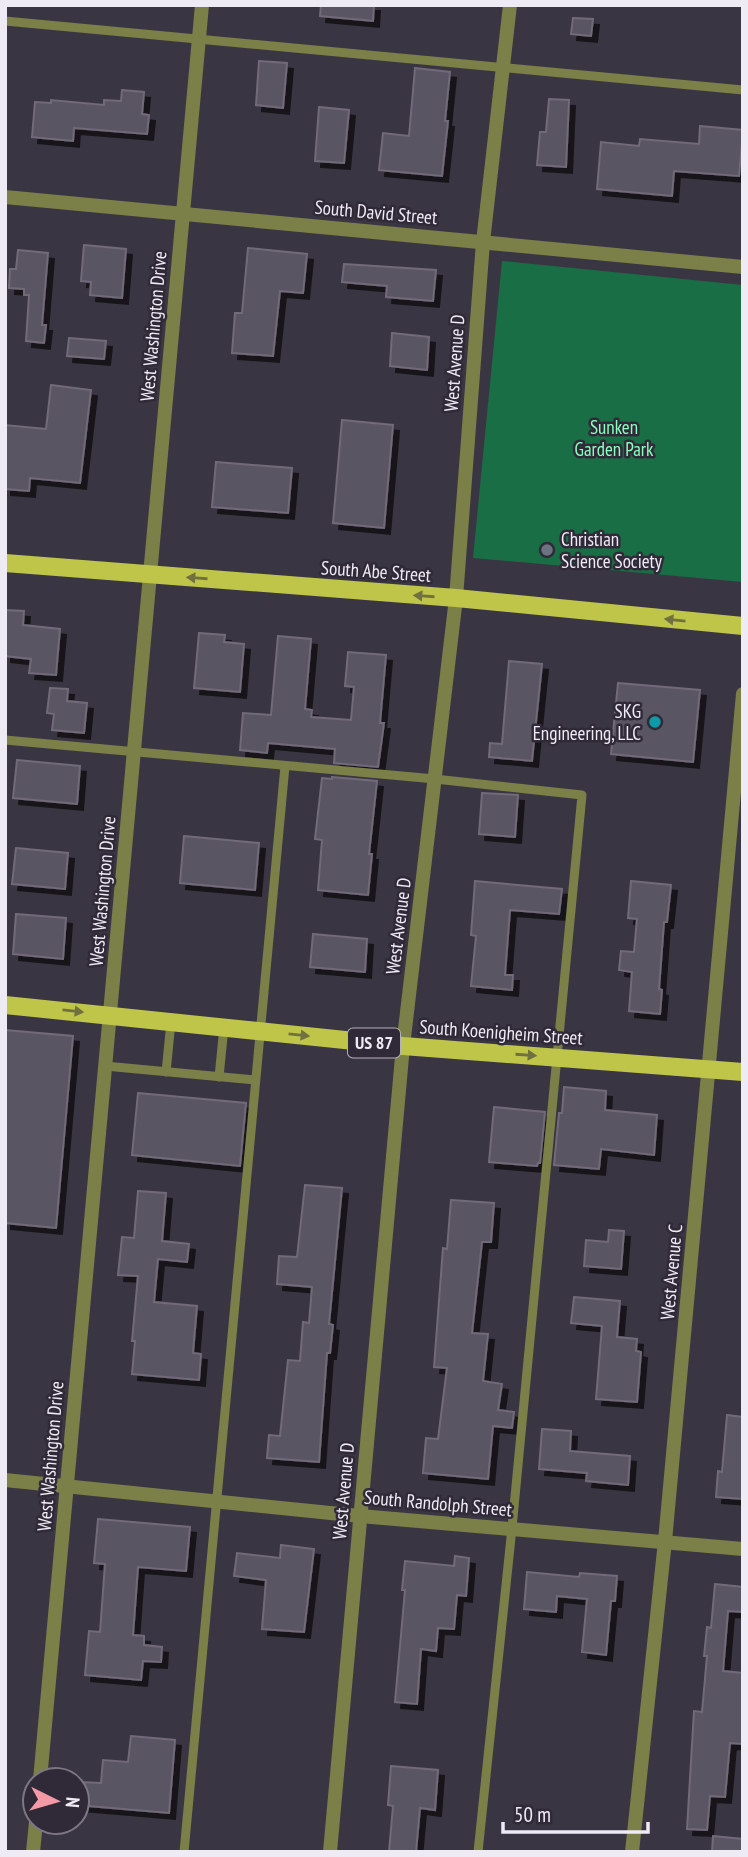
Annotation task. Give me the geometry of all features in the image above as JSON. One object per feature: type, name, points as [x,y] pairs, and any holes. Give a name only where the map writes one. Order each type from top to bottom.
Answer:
[{"type":"main road","name":"South Abe Street","points":[[5,563],[456,598],[743,626]]},
{"type":"main road","name":"South Koenigheim Street","points":[[5,1005],[403,1046],[743,1072]]},
{"type":"street","name":"West Washington Drive","points":[[41,1766],[202,5]]},
{"type":"street","name":"West Avenue D","points":[[330,1852],[403,1046],[456,598],[483,242],[505,68],[510,5]]},
{"type":"street","name":"South David Street","points":[[5,197],[743,267]]},
{"type":"street","name":"West Avenue C","points":[[632,1852],[665,1541],[743,694]]},
{"type":"street","name":"South Randolph Street","points":[[5,1480],[360,1516],[743,1549]]},
{"type":"lane","points":[[5,21],[743,90]]},
{"type":"lane","points":[[5,740],[582,795],[512,1528],[478,1852]]},
{"type":"lane","points":[[184,1852],[285,766]]},
{"type":"lane","points":[[166,1072],[170,1022]]},
{"type":"lane","points":[[219,1077],[224,1027]]},
{"type":"lane","points":[[105,1066],[256,1080]]},
{"type":"green space","name":"Sunken Garden Park","points":[[502,261],[743,285],[743,582],[473,558]]},
{"type":"building","points":[[321,5],[374,5],[373,21],[320,16]]},
{"type":"building","points":[[573,18],[593,19],[591,36],[571,34]]},
{"type":"building","points":[[259,61],[287,63],[283,108],[256,105]]},
{"type":"building","points":[[415,68],[450,72],[442,176],[379,170],[383,133],[409,136]]},
{"type":"building","points":[[122,90],[144,92],[142,114],[149,115],[147,134],[74,128],[73,141],[32,137],[35,102],[51,103],[51,100],[104,105],[104,100],[121,101]]},
{"type":"building","points":[[549,99],[569,100],[566,167],[537,165],[540,132],[546,132]]},
{"type":"building","points":[[319,107],[349,110],[344,163],[315,161]]},
{"type":"building","points":[[700,126],[743,130],[739,176],[674,171],[672,196],[597,189],[601,142],[639,146],[640,139],[699,144]]},
{"type":"building","points":[[84,245],[126,249],[122,298],[90,295],[91,282],[81,281]]},
{"type":"building","points":[[248,248],[307,254],[303,293],[280,291],[273,356],[232,353],[235,313],[242,313]]},
{"type":"building","points":[[18,250],[48,253],[42,325],[46,325],[44,343],[26,341],[29,295],[24,295],[24,289],[9,288],[10,269],[16,269]]},
{"type":"building","points":[[344,264],[436,270],[433,301],[386,297],[387,286],[342,282]]},
{"type":"building","points":[[392,333],[429,337],[427,370],[390,366]]},
{"type":"building","points":[[69,338],[106,341],[104,359],[67,356]]},
{"type":"building","points":[[51,385],[91,390],[80,483],[30,478],[29,491],[5,489],[5,425],[46,429]]},
{"type":"building","points":[[342,420],[393,425],[384,528],[333,523]]},
{"type":"building","points":[[216,462],[292,468],[288,513],[212,507]]},
{"type":"building","points":[[5,610],[24,611],[23,625],[60,629],[56,675],[29,673],[31,659],[5,656]]},
{"type":"building","points":[[199,633],[225,635],[224,642],[244,644],[240,692],[194,688]]},
{"type":"building","points":[[278,636],[311,639],[305,709],[312,710],[311,717],[351,720],[354,687],[345,686],[348,652],[386,655],[380,723],[384,723],[378,767],[334,763],[335,749],[268,743],[267,753],[240,750],[243,713],[271,715]]},
{"type":"building","points":[[509,661],[542,664],[532,761],[489,757],[490,743],[502,744]]},
{"type":"building","name":"SKG Engineering, LLC","points":[[618,683],[700,690],[693,762],[611,754]]},
{"type":"building","points":[[50,688],[68,689],[67,701],[87,703],[84,733],[52,730],[54,714],[47,713]]},
{"type":"building","points":[[17,760],[80,766],[77,804],[13,798]]},
{"type":"building","points":[[322,778],[377,781],[369,854],[372,854],[368,895],[318,890],[322,840],[315,839]]},
{"type":"building","points":[[482,793],[518,795],[515,837],[479,834]]},
{"type":"building","points":[[184,836],[259,843],[255,890],[180,883]]},
{"type":"building","points":[[16,848],[68,853],[65,889],[12,884]]},
{"type":"building","points":[[475,881],[562,889],[559,914],[510,910],[505,975],[513,975],[512,990],[471,986],[476,936],[471,935]]},
{"type":"building","points":[[631,881],[671,885],[667,922],[664,922],[660,1014],[629,1011],[632,972],[619,970],[621,951],[634,952],[637,919],[628,918]]},
{"type":"building","points":[[16,914],[66,918],[63,959],[13,954]]},
{"type":"building","points":[[313,934],[367,939],[365,972],[310,967]]},
{"type":"building","points":[[5,1030],[73,1036],[56,1228],[5,1223]]},
{"type":"building","points":[[564,1087],[606,1091],[605,1110],[657,1115],[654,1155],[601,1149],[599,1169],[554,1165]]},
{"type":"building","points":[[138,1093],[246,1103],[240,1166],[132,1155]]},
{"type":"building","points":[[494,1107],[545,1112],[540,1163],[537,1166],[489,1162]]},
{"type":"building","points":[[305,1185],[342,1188],[329,1324],[333,1325],[330,1353],[327,1353],[319,1462],[267,1458],[269,1435],[280,1436],[288,1360],[300,1361],[303,1322],[309,1323],[312,1287],[277,1284],[279,1256],[297,1257]]},
{"type":"building","points":[[138,1191],[166,1193],[162,1241],[189,1244],[187,1262],[158,1259],[154,1302],[197,1306],[193,1353],[201,1354],[199,1380],[132,1374],[138,1276],[118,1275],[122,1237],[134,1238]]},
{"type":"building","points":[[451,1200],[494,1203],[491,1242],[482,1242],[472,1333],[488,1334],[483,1381],[502,1384],[498,1410],[514,1412],[512,1428],[493,1426],[488,1479],[423,1473],[426,1438],[438,1439],[447,1368],[434,1367],[443,1248],[447,1249]]},
{"type":"building","points":[[609,1230],[624,1231],[621,1269],[584,1266],[586,1240],[608,1242]]},
{"type":"building","points":[[574,1297],[620,1301],[617,1337],[637,1339],[636,1351],[641,1352],[637,1402],[596,1399],[602,1326],[571,1323]]},
{"type":"building","points":[[727,1415],[743,1417],[743,1499],[716,1497],[718,1471],[722,1472]]},
{"type":"building","points":[[542,1429],[571,1431],[570,1451],[630,1456],[628,1485],[586,1481],[587,1473],[539,1469]]},
{"type":"building","points":[[98,1519],[190,1527],[186,1571],[138,1567],[133,1635],[144,1636],[144,1645],[162,1647],[161,1662],[143,1661],[141,1680],[85,1675],[89,1631],[100,1632],[105,1564],[94,1563]]},
{"type":"building","points":[[281,1545],[314,1549],[304,1632],[262,1629],[266,1580],[234,1576],[237,1553],[280,1558]]},
{"type":"building","points":[[455,1556],[469,1558],[466,1596],[457,1595],[454,1629],[438,1628],[436,1651],[421,1649],[417,1704],[395,1702],[405,1561],[454,1566]]},
{"type":"building","points":[[527,1572],[579,1577],[580,1573],[617,1576],[615,1601],[611,1601],[606,1655],[582,1652],[587,1599],[557,1596],[556,1612],[524,1609]]},
{"type":"building","points":[[715,1584],[743,1587],[743,1612],[728,1611],[723,1671],[743,1673],[743,1744],[730,1743],[725,1797],[710,1796],[707,1830],[687,1829],[694,1711],[702,1712],[707,1656],[704,1656],[707,1627],[711,1628]]},
{"type":"building","points":[[131,1736],[175,1740],[169,1813],[91,1806],[91,1783],[101,1783],[103,1760],[128,1762]]},
{"type":"building","points":[[391,1766],[438,1770],[435,1810],[420,1808],[416,1852],[389,1852],[393,1806],[388,1805]]},
{"type":"building","points":[[713,1836],[743,1839],[743,1852],[712,1852]]},
{"type":"place","name":"Christian Science Society","points":[[547,550]]},
{"type":"place","name":"SKG Engineering, LLC","points":[[655,722]]}]
